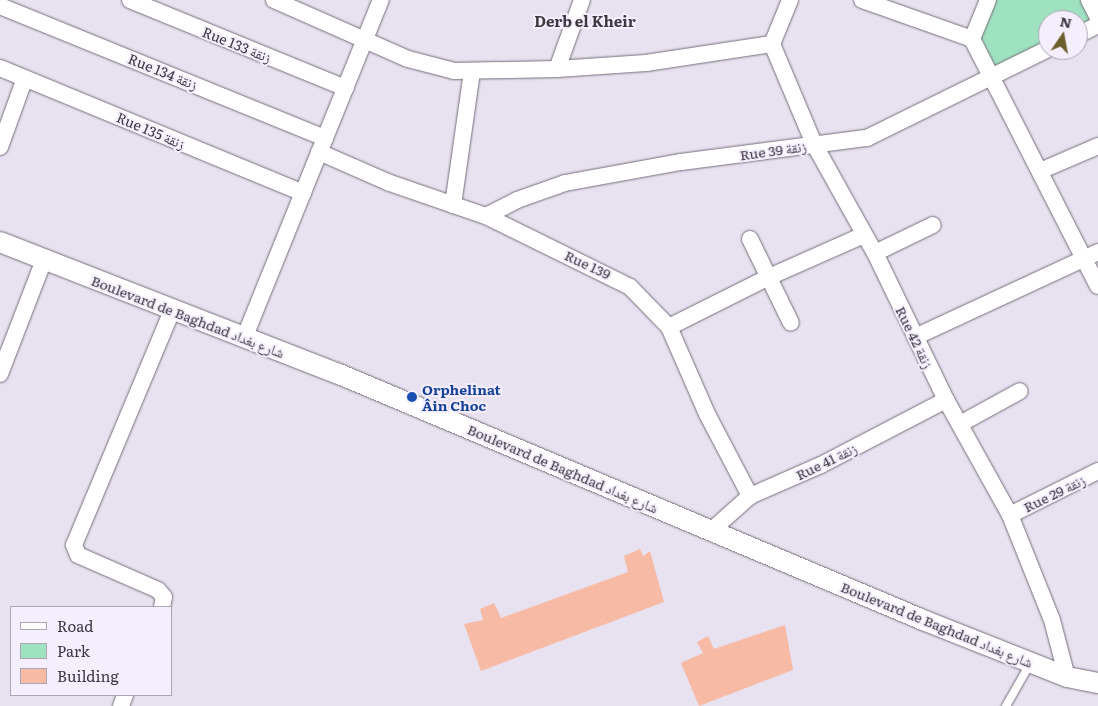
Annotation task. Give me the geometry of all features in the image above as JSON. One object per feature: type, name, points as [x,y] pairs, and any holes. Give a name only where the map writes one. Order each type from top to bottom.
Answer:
[{"type":"street","name":"Rue 133 زنقة","points":[[130,0],[346,88]]},
{"type":"street","points":[[274,0],[408,59],[472,72],[646,63],[772,44],[790,0]]},
{"type":"street","points":[[245,336],[381,0]]},
{"type":"street","points":[[557,69],[582,0]]},
{"type":"street","points":[[862,0],[972,39],[1040,171],[1091,256],[1098,286]]},
{"type":"street","points":[[972,39],[988,0]]},
{"type":"street","points":[[1090,0],[1098,18]]},
{"type":"street","name":"Rue 134 زنقة","points":[[0,6],[322,145]]},
{"type":"street","name":"Rue 42 زنقة","points":[[772,44],[814,144],[875,253],[946,400],[1010,515],[1052,620],[1067,677]]},
{"type":"street","name":"Rue 39 زنقة","points":[[486,216],[517,200],[565,183],[681,162],[867,138],[1038,54]]},
{"type":"street","name":"Rue 135 زنقة","points":[[0,68],[303,193]]},
{"type":"street","points":[[453,205],[472,72]]},
{"type":"street","points":[[0,147],[25,78]]},
{"type":"street","name":"Rue 139","points":[[322,145],[390,183],[486,216],[618,278],[669,328],[707,414],[750,496]]},
{"type":"street","points":[[1040,171],[1098,146]]},
{"type":"street","points":[[875,253],[933,225]]},
{"type":"street","points":[[669,328],[768,277],[864,235]]},
{"type":"street","points":[[750,239],[792,323]]},
{"type":"street","name":"Boulevard de Baghdad شارع بغداد","points":[[0,242],[172,310],[245,336],[1067,677],[1098,683]]},
{"type":"street","points":[[915,338],[1091,256]]},
{"type":"street","points":[[0,374],[44,260]]},
{"type":"street","points":[[162,606],[164,598],[158,590],[78,555],[74,544],[172,310]]},
{"type":"street","points":[[960,424],[1020,391]]},
{"type":"street","name":"Rue 41 زنقة","points":[[712,530],[750,496],[821,464],[946,400]]},
{"type":"street","name":"Rue 29 زنقة","points":[[1010,515],[1098,471]]},
{"type":"lane","points":[[1006,706],[1031,662]]},
{"type":"green space","points":[[996,0],[1083,0],[1088,10],[1038,10],[1038,50],[996,70],[980,35]]},
{"type":"green space","points":[[1088,10],[1094,23],[1088,26]]},
{"type":"building","points":[[640,549],[643,556],[650,551],[664,602],[481,671],[464,624],[483,620],[480,609],[494,603],[501,618],[628,572],[624,556]]},
{"type":"building","points":[[785,625],[793,670],[699,706],[681,663],[703,653],[697,642],[708,636],[714,649]]},
{"type":"place","name":"Orphelinat Âin Choc","points":[[412,397]]},
{"type":"district","name":"Derb el Kheir","points":[[585,21]]}]
